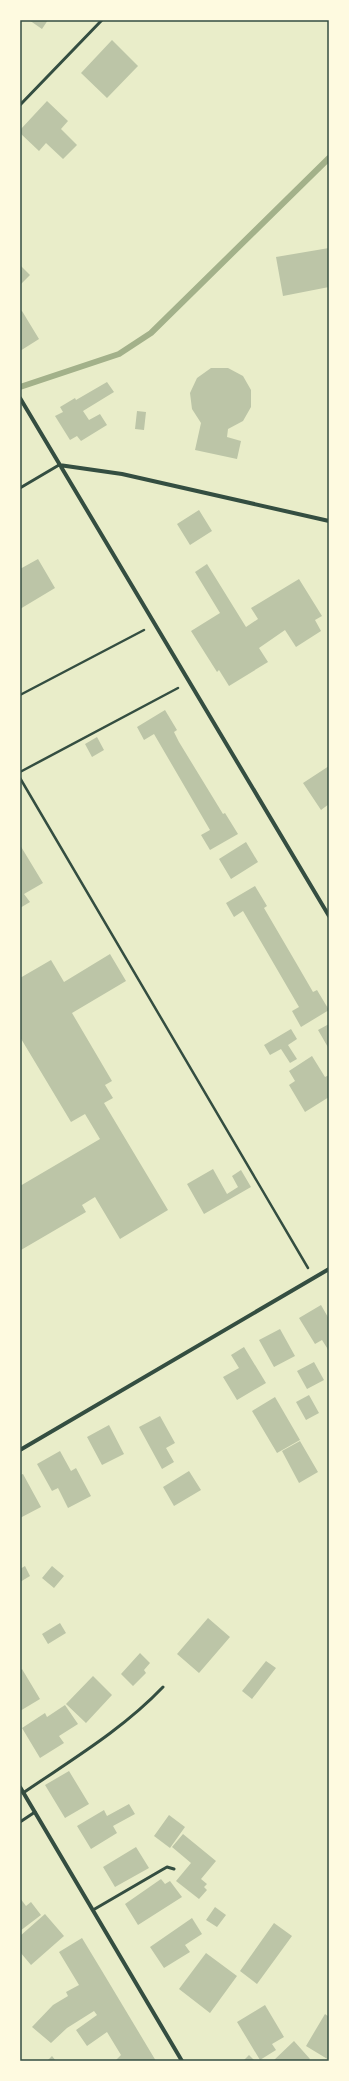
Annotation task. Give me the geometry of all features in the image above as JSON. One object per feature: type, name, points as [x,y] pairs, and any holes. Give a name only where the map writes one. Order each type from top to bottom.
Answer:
[{"type":"street","points":[[20,398],[329,916]]},
{"type":"street","points":[[59,465],[122,474],[329,521]]},
{"type":"street","points":[[20,1450],[329,1269]]},
{"type":"street","points":[[20,1788],[182,2061]]},
{"type":"lane","points":[[20,105],[102,20]]},
{"type":"lane","points":[[20,488],[59,465]]},
{"type":"lane","points":[[23,1793],[116,1729],[142,1709],[163,1687]]},
{"type":"lane","points":[[20,1822],[35,1812]]},
{"type":"lane","points":[[93,1910],[167,1867],[174,1869]]},
{"type":"path","points":[[20,695],[155,624]]},
{"type":"path","points":[[20,772],[189,682]]},
{"type":"path","points":[[20,778],[314,1278]]},
{"type":"building","points":[[29,20],[48,20],[42,29]]},
{"type":"building","points":[[112,40],[138,66],[107,98],[81,73]]},
{"type":"building","points":[[47,101],[68,121],[61,129],[77,145],[63,159],[46,143],[39,151],[20,133],[20,130]]},
{"type":"building","points":[[329,248],[329,287],[283,296],[276,257]]},
{"type":"building","points":[[20,265],[30,275],[20,285]]},
{"type":"building","points":[[22,311],[39,339],[20,351],[20,312]]},
{"type":"building","points":[[211,368],[228,368],[243,376],[251,390],[251,407],[243,421],[228,429],[227,437],[241,441],[237,459],[195,450],[201,423],[192,409],[190,393],[197,378]]},
{"type":"building","points":[[107,382],[114,392],[83,411],[89,420],[100,414],[107,425],[81,441],[77,436],[70,440],[55,416],[63,412],[60,407],[75,398],[76,400]]},
{"type":"building","points":[[137,411],[146,412],[144,430],[135,429]]},
{"type":"building","points":[[199,510],[212,531],[190,545],[177,524]]},
{"type":"building","points":[[38,559],[55,588],[20,609],[20,569]]},
{"type":"building","points":[[207,564],[246,627],[258,619],[251,608],[299,579],[322,616],[315,620],[321,631],[296,647],[285,630],[259,648],[268,662],[229,686],[219,670],[217,672],[191,631],[220,613],[195,572]]},
{"type":"building","points":[[165,710],[177,730],[174,732],[179,742],[223,814],[225,813],[238,834],[210,850],[201,835],[210,830],[154,734],[144,740],[137,727]]},
{"type":"building","points":[[97,737],[104,750],[92,757],[85,744]]},
{"type":"building","points":[[329,766],[329,804],[321,810],[303,783]]},
{"type":"building","points":[[246,842],[258,862],[231,879],[219,859]]},
{"type":"building","points":[[20,845],[43,883],[24,894],[30,902],[20,908]]},
{"type":"building","points":[[255,886],[267,906],[264,908],[313,992],[317,990],[329,1010],[301,1027],[292,1011],[299,1007],[243,911],[234,917],[226,903]]},
{"type":"building","points":[[110,954],[126,981],[72,1013],[112,1081],[105,1085],[113,1098],[104,1103],[168,1210],[120,1239],[95,1197],[82,1205],[86,1212],[21,1250],[20,1186],[100,1139],[85,1114],[71,1122],[20,1037],[20,978],[51,960],[64,982]]},
{"type":"building","points":[[329,1024],[329,1049],[318,1030]]},
{"type":"building","points":[[291,1029],[297,1039],[288,1045],[297,1059],[290,1063],[281,1049],[270,1055],[264,1045]]},
{"type":"building","points":[[312,1056],[325,1077],[329,1075],[329,1097],[305,1112],[289,1085],[295,1081],[289,1071]]},
{"type":"building","points":[[213,1169],[227,1194],[238,1187],[232,1176],[241,1170],[251,1187],[204,1214],[187,1184]]},
{"type":"building","points":[[321,1305],[329,1319],[329,1351],[322,1340],[315,1344],[299,1318]]},
{"type":"building","points":[[280,1329],[295,1356],[274,1367],[259,1340]]},
{"type":"building","points":[[244,1347],[266,1383],[237,1400],[223,1377],[239,1368],[231,1355]]},
{"type":"building","points":[[314,1362],[324,1380],[307,1389],[297,1371]]},
{"type":"building","points":[[309,1395],[319,1413],[306,1420],[296,1402]]},
{"type":"building","points":[[275,1397],[300,1440],[277,1453],[252,1411]]},
{"type":"building","points":[[160,1416],[175,1443],[166,1448],[174,1462],[162,1469],[139,1427]]},
{"type":"building","points":[[109,1425],[124,1454],[102,1465],[87,1437]]},
{"type":"building","points":[[300,1441],[318,1472],[299,1483],[282,1451]]},
{"type":"building","points":[[60,1451],[71,1471],[76,1468],[91,1496],[68,1508],[58,1488],[52,1491],[37,1464]]},
{"type":"building","points":[[189,1471],[201,1490],[174,1506],[163,1487]]},
{"type":"building","points":[[23,1474],[41,1507],[20,1518],[20,1475]]},
{"type":"building","points":[[25,1566],[30,1576],[20,1582],[20,1569]]},
{"type":"building","points":[[52,1566],[64,1576],[54,1588],[42,1578]]},
{"type":"building","points":[[208,1618],[230,1637],[199,1673],[177,1654]]},
{"type":"building","points":[[60,1623],[66,1633],[48,1644],[42,1634]]},
{"type":"building","points":[[140,1653],[150,1663],[144,1670],[146,1673],[133,1686],[121,1674]]},
{"type":"building","points":[[266,1661],[276,1668],[252,1699],[242,1691]]},
{"type":"building","points":[[22,1669],[40,1699],[20,1711],[20,1670]]},
{"type":"building","points":[[93,1676],[112,1695],[86,1723],[66,1704]]},
{"type":"building","points":[[65,1705],[78,1724],[59,1736],[64,1743],[40,1758],[22,1728],[45,1713],[47,1717]]},
{"type":"building","points":[[69,1771],[89,1804],[65,1818],[45,1785]]},
{"type":"building","points":[[129,1804],[135,1814],[113,1826],[117,1833],[91,1849],[77,1826],[104,1810],[107,1816]]},
{"type":"building","points":[[169,1815],[185,1827],[170,1848],[154,1836]]},
{"type":"building","points":[[183,1834],[216,1861],[201,1879],[207,1884],[204,1887],[207,1890],[199,1899],[176,1881],[191,1863],[172,1847]]},
{"type":"building","points":[[136,1847],[149,1868],[115,1887],[103,1867]]},
{"type":"building","points":[[161,1879],[165,1884],[170,1881],[182,1897],[138,1925],[125,1904]]},
{"type":"building","points":[[20,1898],[26,1906],[31,1902],[41,1915],[20,1931]]},
{"type":"building","points":[[215,1907],[226,1915],[217,1927],[206,1920]]},
{"type":"building","points":[[45,1914],[64,1936],[31,1965],[20,1952],[20,1936]]},
{"type":"building","points":[[192,1918],[202,1934],[185,1945],[190,1952],[164,1968],[150,1947]]},
{"type":"building","points":[[274,1923],[292,1936],[257,1984],[240,1971]]},
{"type":"building","points":[[82,1938],[156,2061],[115,2061],[121,2055],[107,2032],[87,2046],[76,2030],[97,2015],[94,2011],[67,2028],[51,2043],[32,2027],[53,2005],[68,1996],[66,1992],[79,1985],[59,1952]]},
{"type":"building","points":[[206,1953],[237,1976],[210,2013],[179,1989]]},
{"type":"building","points":[[265,2005],[284,2037],[272,2044],[276,2050],[260,2060],[237,2022]]},
{"type":"building","points":[[325,2014],[329,2017],[329,2060],[306,2046]]},
{"type":"building","points":[[294,2041],[310,2059],[308,2061],[273,2061]]},
{"type":"building","points":[[249,2055],[255,2061],[243,2061]]},
{"type":"building","points":[[52,2056],[56,2061],[47,2061]]},
{"type":"waterway","points":[[20,387],[119,354],[151,333],[329,158]]}]
